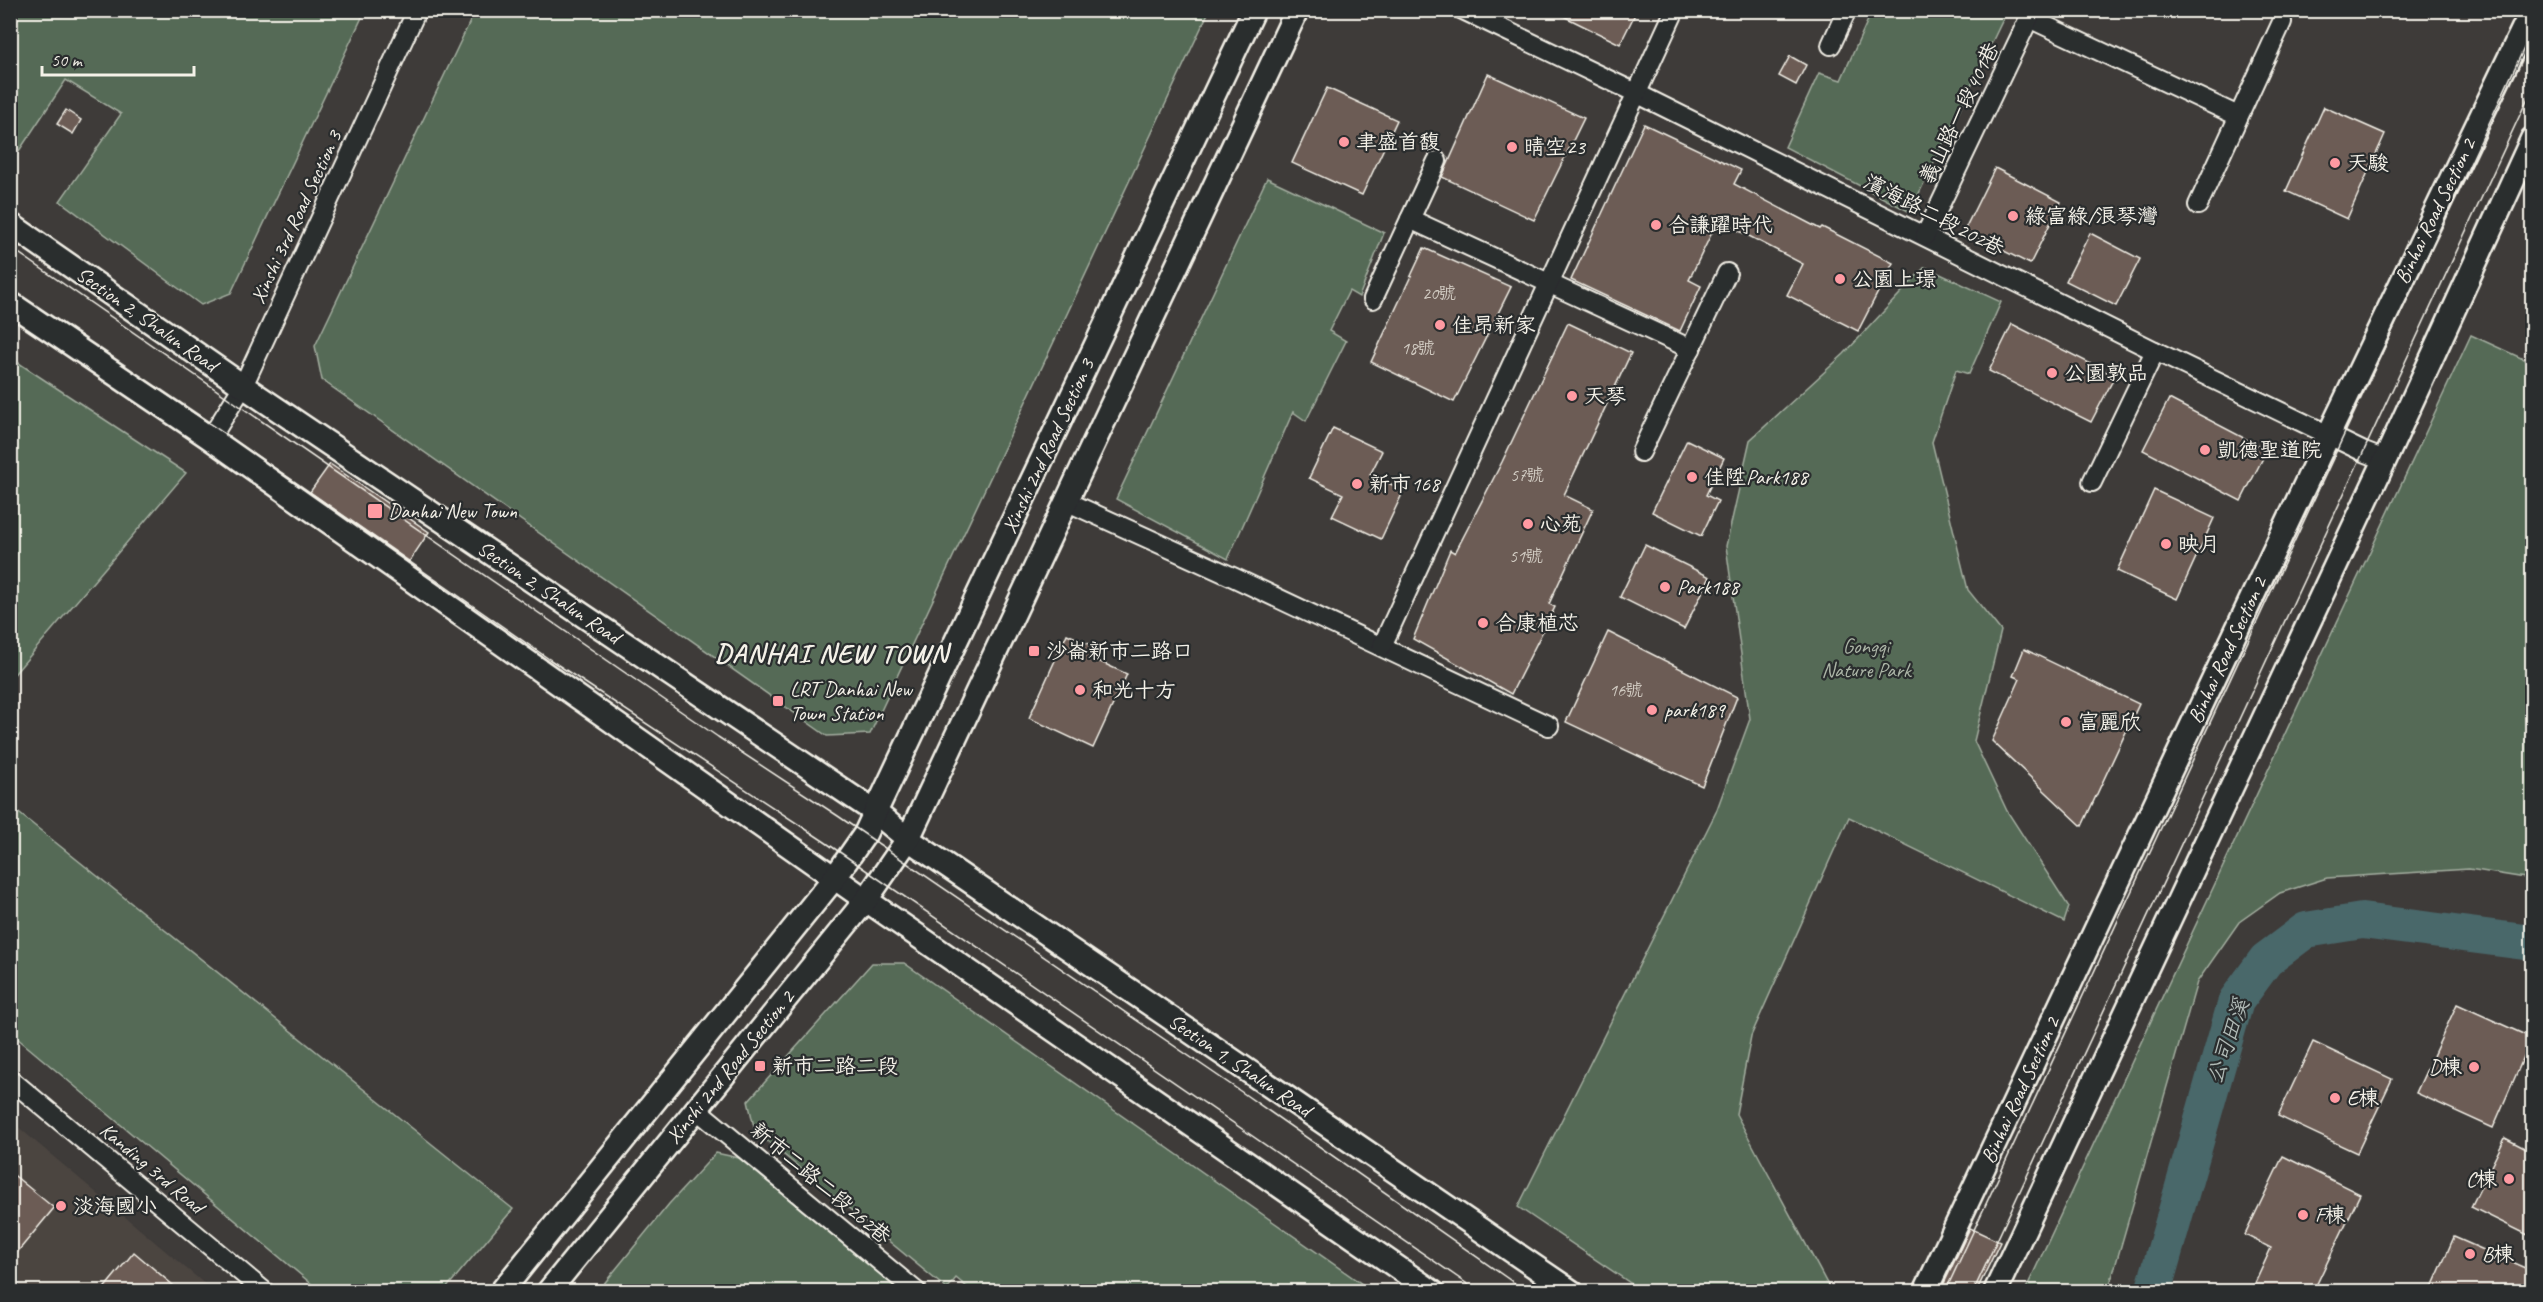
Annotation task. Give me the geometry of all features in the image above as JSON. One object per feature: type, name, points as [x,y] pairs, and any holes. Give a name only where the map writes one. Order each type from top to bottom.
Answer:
[{"type":"street","name":"Xinshi 3rd Road Section 3","points":[[207,436],[217,428],[243,386],[417,10]]},
{"type":"street","name":"Xinshi 2nd Road Section 3","points":[[835,877],[865,834],[876,812],[1254,10]]},
{"type":"street","name":"Xinshi 2nd Road Section 3","points":[[908,839],[1297,10]]},
{"type":"street","name":"濱海路二段202巷","points":[[1463,10],[1636,93],[2155,351],[2364,452],[2385,459]]},
{"type":"street","points":[[1382,646],[1675,10]]},
{"type":"street","points":[[1831,45],[1847,10]]},
{"type":"street","name":"Binhai Road Section 2","points":[[1925,1292],[2329,434],[2532,10]]},
{"type":"street","points":[[2031,14],[2238,116]]},
{"type":"street","name":"義山路一段401巷","points":[[1925,236],[2031,14]]},
{"type":"street","points":[[2198,205],[2282,22]]},
{"type":"street","points":[[1995,1292],[2385,459],[2532,139]]},
{"type":"street","points":[[1373,299],[1437,161]]},
{"type":"street","points":[[1410,219],[1691,349]]},
{"type":"street","name":"Section 2, Shalun Road","points":[[10,224],[243,386],[876,812],[908,839]]},
{"type":"street","points":[[1641,452],[1727,273]]},
{"type":"street","points":[[10,303],[207,436],[866,900],[1433,1292]]},
{"type":"street","points":[[2092,483],[2155,351]]},
{"type":"street","points":[[1068,502],[1382,646],[1549,726]]},
{"type":"street","name":"Xinshi 2nd Road Section 2","points":[[548,1292],[866,900],[908,839]]},
{"type":"street","name":"Section 1, Shalun Road","points":[[908,839],[1572,1292]]},
{"type":"street","name":"Xinshi 2nd Road Section 2","points":[[501,1292],[835,877]]},
{"type":"street","name":"Kanding 3rd Road","points":[[10,1079],[265,1292]]},
{"type":"street","name":"新市二路二段262巷","points":[[696,1109],[917,1292]]},
{"type":"shaded area","name":"淡海國小","points":[[11,1121],[213,1291],[11,1291]]},
{"type":"green space","points":[[11,10],[365,11],[231,293],[201,305],[60,201],[121,114],[66,80],[11,163]]},
{"type":"green space","points":[[475,11],[1209,11],[870,734],[827,736],[322,380],[315,346]]},
{"type":"green space","points":[[1872,11],[2007,11],[1910,212],[1785,147],[1819,73],[1841,80]]},
{"type":"green space","points":[[1267,178],[1384,233],[1359,297],[1349,291],[1329,331],[1346,341],[1306,421],[1293,412],[1228,559],[1116,499]]},
{"type":"green space","name":"Gongqi Nature Park","points":[[1925,267],[2001,302],[1969,374],[1956,370],[1932,442],[1968,590],[2001,631],[1974,741],[2007,811],[2069,907],[2064,922],[1849,817],[1751,1036],[1736,1114],[1831,1291],[1642,1291],[1518,1207],[1716,812],[1750,719],[1726,546],[1750,440],[1844,354]]},
{"type":"green space","points":[[2471,335],[2532,363],[2532,879],[2469,869],[2327,878],[2280,893],[2239,922],[2197,982],[2108,1291],[2025,1291]]},
{"type":"green space","points":[[11,358],[186,473],[11,678]]},
{"type":"green space","points":[[10,806],[513,1209],[444,1291],[320,1291],[11,1033]]},
{"type":"green space","points":[[872,963],[904,963],[1372,1291],[973,1292],[956,1278],[947,1289],[755,1131],[748,1101]]},
{"type":"green space","points":[[716,1153],[739,1158],[901,1291],[598,1291],[669,1204]]},
{"type":"building","points":[[1551,10],[1637,10],[1620,44]]},
{"type":"building","points":[[1790,56],[1806,65],[1796,85],[1779,76]]},
{"type":"building","name":"晴空23","points":[[1488,74],[1584,118],[1534,220],[1442,177]]},
{"type":"building","name":"聿盛首馥","points":[[1327,88],[1397,120],[1362,195],[1292,163]]},
{"type":"building","name":"天駿","points":[[2324,107],[2385,134],[2347,219],[2286,191]]},
{"type":"building","points":[[66,110],[81,120],[73,134],[57,124]]},
{"type":"building","name":"合謙躍時代","points":[[1644,124],[1741,170],[1734,184],[1820,229],[1822,227],[1893,263],[1858,331],[1787,295],[1803,264],[1718,220],[1689,280],[1701,286],[1680,331],[1571,280]]},
{"type":"building","name":"綠富綠/浪琴灣","points":[[1995,168],[2061,202],[2030,264],[1964,231]]},
{"type":"building","name":"綠富綠/浪琴灣","points":[[2090,233],[2140,259],[2116,306],[2066,281]]},
{"type":"building","name":"佳昂新家","points":[[1424,248],[1511,287],[1454,402],[1371,362]]},
{"type":"building","points":[[1568,323],[1631,353],[1564,495],[1593,509],[1549,604],[1555,607],[1511,694],[1413,639],[1450,550],[1455,553],[1502,462]]},
{"type":"building","name":"公園敦品","points":[[2012,324],[2115,376],[2091,422],[1989,371]]},
{"type":"building","name":"凱德聖道院","points":[[2169,399],[2267,450],[2241,501],[2143,450]]},
{"type":"building","name":"新市168","points":[[1333,428],[1382,451],[1370,475],[1404,490],[1381,539],[1332,516],[1343,494],[1309,478]]},
{"type":"building","name":"佳陞Park188","points":[[1687,440],[1724,458],[1706,495],[1718,501],[1701,536],[1652,512]]},
{"type":"building","points":[[330,464],[429,532],[409,562],[310,492]]},
{"type":"building","name":"映月","points":[[2154,490],[2214,518],[2177,599],[2117,571]]},
{"type":"building","name":"Park188","points":[[1645,545],[1710,577],[1684,629],[1620,597]]},
{"type":"building","name":"park189","points":[[1608,632],[1737,697],[1702,786],[1566,722]]},
{"type":"building","name":"和光十方","points":[[1067,634],[1098,648],[1094,659],[1127,674],[1093,748],[1029,718]]},
{"type":"building","name":"富麗欣","points":[[2024,649],[2139,704],[2082,826],[1992,741],[2020,679],[2013,676]]},
{"type":"building","name":"D棟","points":[[2457,1004],[2532,1038],[2493,1128],[2416,1093]]},
{"type":"building","name":"E棟","points":[[2313,1042],[2392,1079],[2357,1153],[2278,1116]]},
{"type":"building","name":"C棟","points":[[2505,1138],[2532,1152],[2532,1237],[2471,1207]]},
{"type":"building","name":"F棟","points":[[2283,1156],[2360,1194],[2313,1292],[2251,1292],[2271,1248],[2245,1235]]},
{"type":"building","points":[[10,1172],[54,1208],[10,1261]]},
{"type":"building","points":[[1970,1228],[2000,1242],[1976,1292],[1940,1292]]},
{"type":"building","name":"B棟","points":[[2454,1237],[2532,1271],[2529,1292],[2430,1292]]},
{"type":"building","points":[[134,1252],[181,1292],[101,1292]]},
{"type":"waterway","name":"公司田溪","points":[[2153,1292],[2236,1001],[2266,960],[2306,930],[2362,921],[2532,943]]},
{"type":"tram line","points":[[1945,1292],[2532,31]]},
{"type":"tram line","points":[[1973,1292],[2532,89]]},
{"type":"tram line","points":[[10,247],[718,737],[838,816],[1243,1093],[1527,1292]]},
{"type":"tram line","points":[[10,288],[294,481],[549,659],[825,842],[1479,1292]]},
{"type":"place","name":"聿盛首馥","points":[[1344,142]]},
{"type":"place","name":"晴空23","points":[[1512,147]]},
{"type":"place","name":"天駿","points":[[2335,163]]},
{"type":"place","name":"綠富綠/浪琴灣","points":[[2013,216]]},
{"type":"place","name":"合謙躍時代","points":[[1656,225]]},
{"type":"place","name":"公園上璟","points":[[1840,279]]},
{"type":"place","name":"佳昂新家","points":[[1440,325]]},
{"type":"place","name":"公園敦品","points":[[2052,373]]},
{"type":"place","name":"天琴","points":[[1572,396]]},
{"type":"place","name":"凱德聖道院","points":[[2205,450]]},
{"type":"place","name":"佳陞Park188","points":[[1692,477]]},
{"type":"place","name":"新市168","points":[[1357,484]]},
{"type":"place","name":"Danhai New Town","points":[[375,511]]},
{"type":"place","name":"心苑","points":[[1528,524]]},
{"type":"place","name":"映月","points":[[2166,544]]},
{"type":"place","name":"Park188","points":[[1665,587]]},
{"type":"place","name":"合康植芯","points":[[1483,623]]},
{"type":"place","name":"沙崙新市二路口","points":[[1034,651]]},
{"type":"place","name":"和光十方","points":[[1080,690]]},
{"type":"place","name":"LRT Danhai New Town Station","points":[[778,701]]},
{"type":"place","name":"park189","points":[[1652,710]]},
{"type":"place","name":"富麗欣","points":[[2066,722]]},
{"type":"place","name":"新市二路二段","points":[[760,1066]]},
{"type":"place","name":"D棟","points":[[2474,1067]]},
{"type":"place","name":"E棟","points":[[2335,1098]]},
{"type":"place","name":"C棟","points":[[2509,1179]]},
{"type":"place","name":"淡海國小","points":[[61,1206]]},
{"type":"place","name":"F棟","points":[[2303,1215]]},
{"type":"place","name":"B棟","points":[[2470,1254]]},
{"type":"district","name":"DANHAI NEW TOWN","points":[[832,653]]}]
